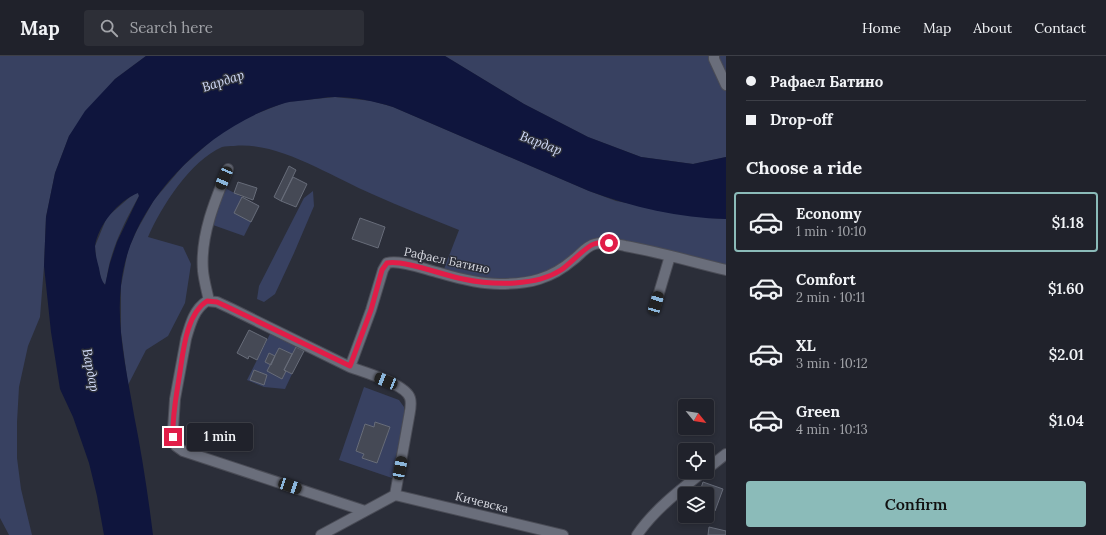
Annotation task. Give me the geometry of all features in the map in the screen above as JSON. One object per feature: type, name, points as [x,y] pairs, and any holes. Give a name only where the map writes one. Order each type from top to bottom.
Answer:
[{"type":"street","points":[[714,56],[726,85]]},
{"type":"street","points":[[209,301],[204,280],[203,257],[212,209],[228,169]]},
{"type":"street","name":"Рафаел Батино","points":[[350,366],[371,310],[382,270],[388,262],[406,264],[463,279],[500,284],[526,282],[550,276],[561,270],[590,246],[609,243],[648,250],[726,270]]},
{"type":"street","points":[[656,303],[670,256]]},
{"type":"street","points":[[321,535],[395,495],[411,406],[410,398],[406,392],[396,386],[350,366],[217,302],[209,301],[204,303],[197,311],[189,328],[186,339],[175,399],[173,429],[174,442],[176,446],[183,451],[365,511]]},
{"type":"street","points":[[714,463],[726,454]]},
{"type":"street","points":[[637,535],[643,526],[681,489],[694,479]]},
{"type":"street","name":"Кичевска","points":[[395,495],[563,535]]},
{"type":"shaded area","points":[[0,56],[146,56],[115,79],[69,136],[55,173],[46,217],[40,317],[28,346],[19,387],[17,458],[21,489],[32,535],[9,535],[0,518]]},
{"type":"shaded area","points":[[445,56],[726,56],[726,157],[693,164],[641,157],[588,137],[524,104]]},
{"type":"shaded area","points":[[335,97],[372,101],[393,107],[589,191],[616,201],[709,218],[726,219],[726,270],[600,243],[576,258],[526,282],[442,274],[459,230],[383,199],[322,170],[286,155],[268,149],[251,146],[223,147],[210,154],[199,163],[178,186],[161,212],[148,237],[183,247],[191,264],[185,303],[168,336],[146,350],[128,385],[121,332],[121,286],[128,250],[137,230],[154,200],[183,166],[220,133],[241,120],[286,102]]},
{"type":"shaded area","points":[[225,188],[259,206],[244,236],[213,225]]},
{"type":"shaded area","points":[[313,191],[314,206],[275,294],[264,302],[257,299],[259,286],[304,198]]},
{"type":"shaded area","points":[[138,192],[139,196],[122,228],[113,250],[107,273],[106,285],[102,282],[96,259],[95,246],[107,217]]},
{"type":"shaded area","points":[[271,332],[296,347],[292,354],[279,348],[275,356],[269,353],[265,362],[271,365],[268,371],[282,379],[286,371],[292,374],[285,389],[264,387],[247,380]]},
{"type":"shaded area","points":[[364,387],[399,400],[404,407],[404,415],[392,478],[339,460]],"holes":[[[375,423],[390,427],[377,463],[363,458],[364,454],[356,451],[365,424],[374,427]]]},
{"type":"water","name":"Вардар","points":[[146,56],[445,56],[524,104],[588,137],[641,157],[693,164],[726,157],[726,219],[656,211],[605,197],[393,107],[371,101],[335,97],[288,102],[256,114],[228,130],[201,149],[177,172],[156,197],[139,225],[127,255],[121,285],[121,334],[125,367],[145,475],[153,535],[104,535],[89,463],[73,417],[60,389],[51,332],[44,266],[46,217],[55,173],[69,136],[85,111],[115,79]],"holes":[[[138,193],[139,196],[117,242],[105,285],[101,277],[95,246],[100,230],[110,214],[117,207],[131,196]]]},
{"type":"building","points":[[289,166],[296,170],[281,201],[274,197]]},
{"type":"building","points":[[293,177],[307,184],[296,207],[281,201]]},
{"type":"building","points":[[238,182],[257,188],[253,200],[234,193]]},
{"type":"building","points":[[242,197],[259,206],[251,222],[234,213]]},
{"type":"building","points":[[360,218],[385,227],[378,248],[352,239]]},
{"type":"building","points":[[249,330],[267,339],[257,360],[249,356],[248,359],[237,353]]},
{"type":"building","points":[[296,347],[304,351],[292,374],[284,370]]},
{"type":"building","points":[[279,348],[292,354],[284,370],[286,371],[282,379],[267,371]]},
{"type":"building","points":[[269,353],[275,356],[271,365],[265,362]]},
{"type":"building","points":[[254,370],[267,375],[264,385],[250,380]]},
{"type":"building","points":[[375,422],[390,427],[377,463],[362,458],[364,454],[356,451],[365,424],[374,427]]},
{"type":"building","points":[[703,482],[723,489],[715,511],[714,487],[701,487]]},
{"type":"building","points":[[709,527],[726,531],[726,535],[708,535]]},
{"type":"route","points":[[173,437],[175,399],[186,339],[189,328],[197,311],[207,301],[217,302],[350,366],[371,310],[382,270],[389,262],[406,264],[463,279],[485,283],[516,283],[545,278],[561,270],[590,246],[600,243],[609,243]]}]
